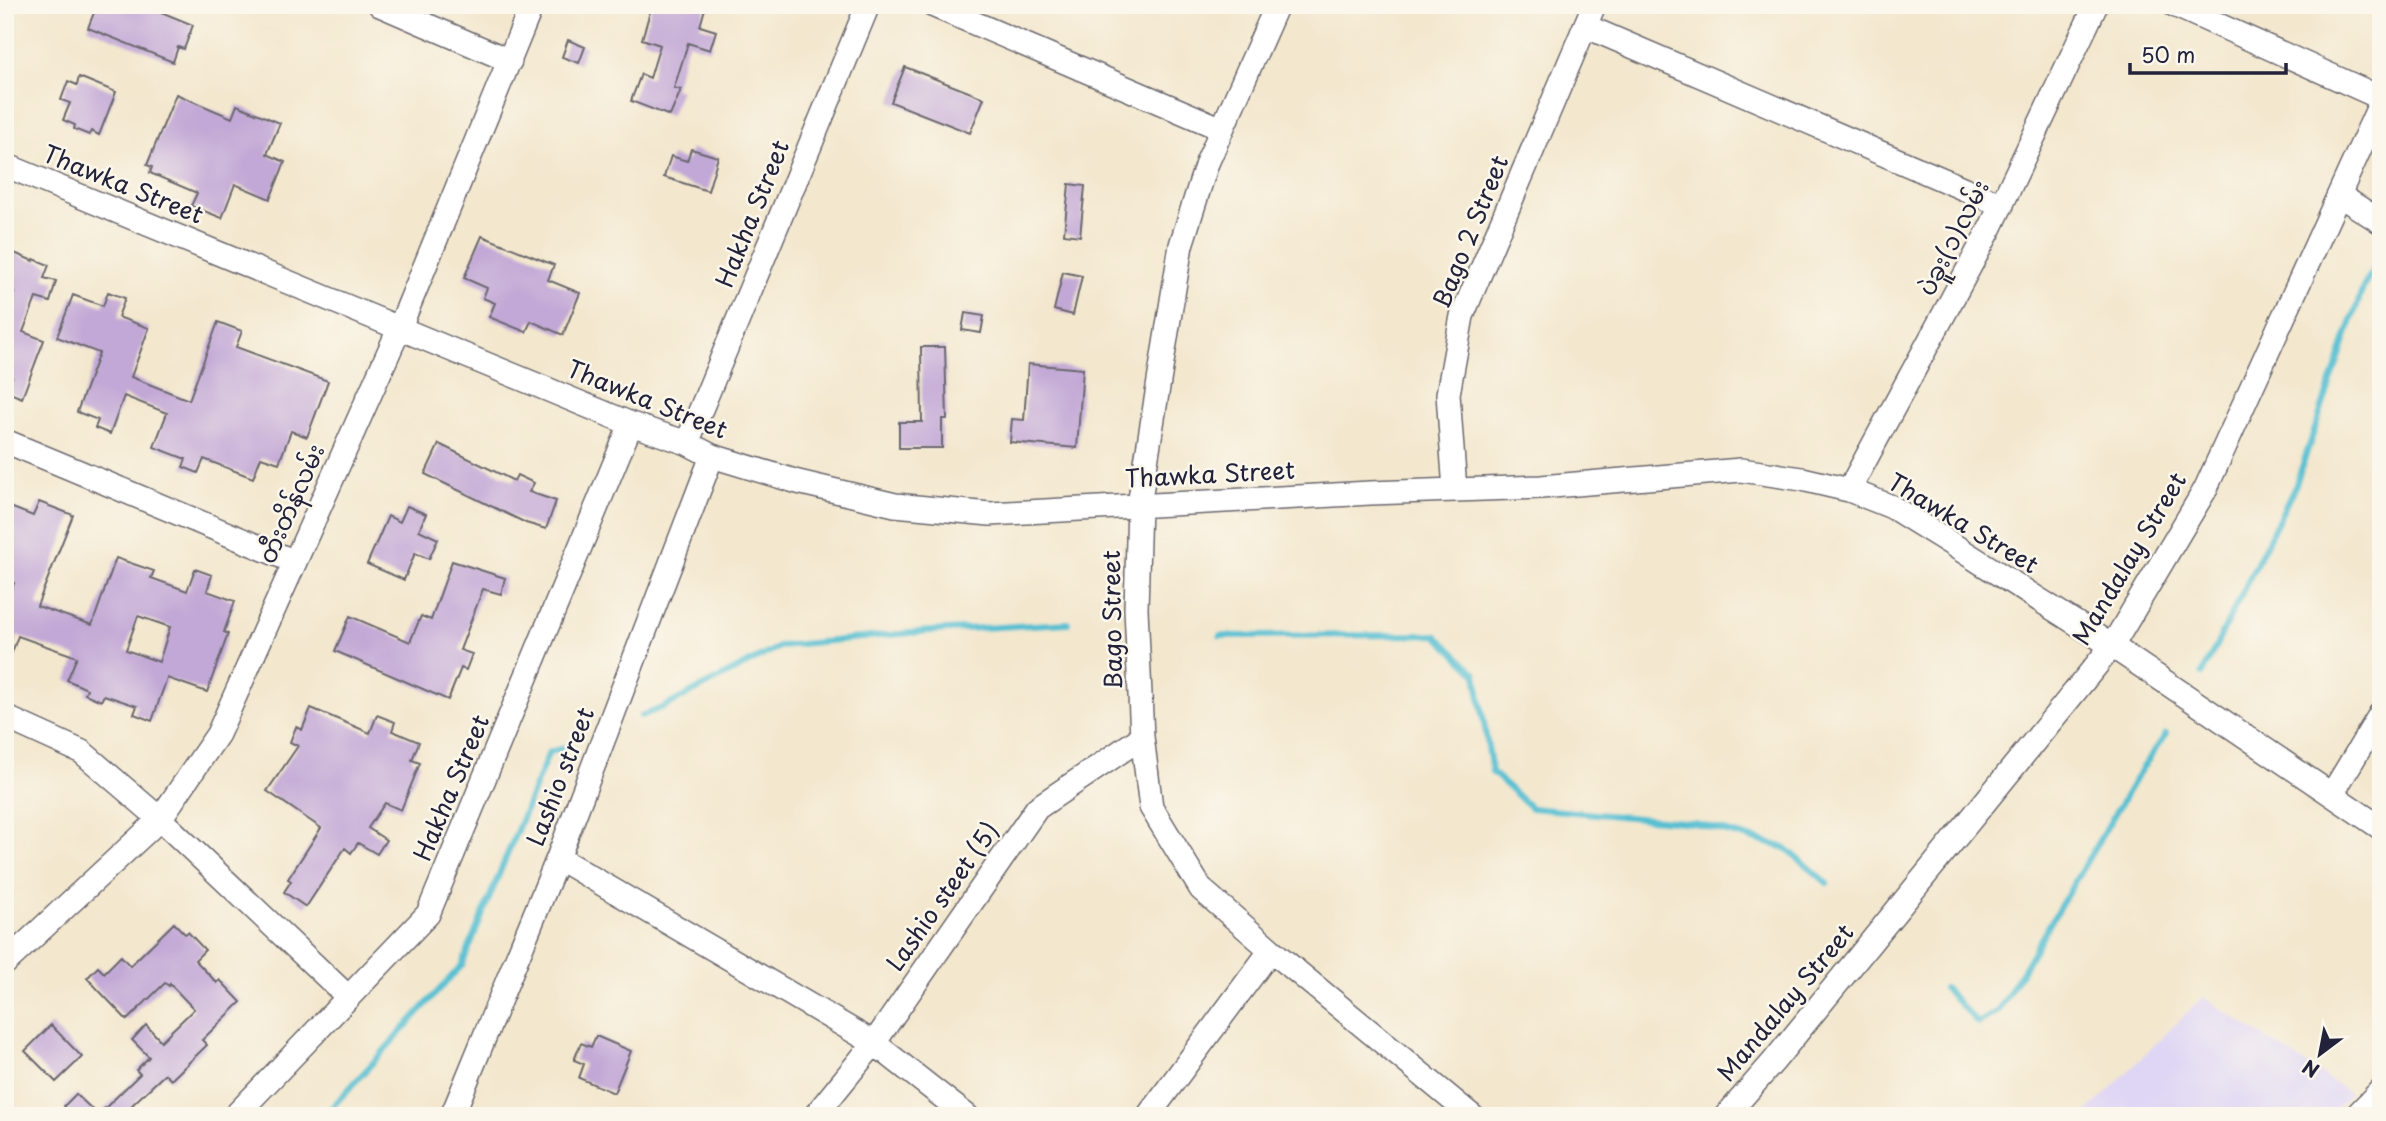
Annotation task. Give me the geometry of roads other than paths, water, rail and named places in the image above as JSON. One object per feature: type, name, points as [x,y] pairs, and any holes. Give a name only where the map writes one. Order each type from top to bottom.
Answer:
[{"type":"street","points":[[380,5],[510,61]]},
{"type":"street","name":"တီးတိန်လမ်း","points":[[5,963],[160,819],[218,734],[400,327],[533,5]]},
{"type":"street","name":"Hakha Street","points":[[687,443],[868,5]]},
{"type":"street","points":[[932,5],[1222,130]]},
{"type":"street","name":"Bago Street","points":[[1277,5],[1207,163],[1181,245],[1139,505],[1136,609],[1142,737],[1151,807],[1201,889],[1468,1115]]},
{"type":"street","name":"ပဲခူး(၁)လမ်း","points":[[1849,490],[2002,205],[2096,5]]},
{"type":"street","points":[[2174,5],[2381,100]]},
{"type":"street","points":[[1590,16],[2002,205]]},
{"type":"street","name":"Bago 2 Street","points":[[1455,490],[1448,394],[1462,316],[1590,16]]},
{"type":"street","name":"Mandalay Street","points":[[1726,1116],[1774,1061],[2112,646],[2205,490],[2381,100]]},
{"type":"street","name":"Thawka Street","points":[[5,165],[631,424],[687,443],[712,456],[798,482],[895,505],[990,514],[1541,487],[1741,470],[1802,479],[1849,490],[1892,507],[2112,646],[2381,828]]},
{"type":"street","points":[[2339,195],[2381,222]]},
{"type":"street","name":"Hakha Street","points":[[235,1116],[428,914],[631,424]]},
{"type":"street","points":[[5,441],[295,562]]},
{"type":"street","name":"Lashio street","points":[[452,1116],[558,858],[712,456]]},
{"type":"street","points":[[2332,794],[2381,713]]},
{"type":"street","points":[[5,717],[82,752],[160,819],[348,997]]},
{"type":"street","name":"Lashio steet (5)","points":[[815,1116],[874,1043],[1037,808],[1142,737]]},
{"type":"street","points":[[558,858],[874,1043],[967,1116]]},
{"type":"street","points":[[1148,1116],[1271,950]]},
{"type":"street","points":[[2356,1116],[2381,1090]]},
{"type":"waterway","points":[[2202,674],[2296,484],[2363,288],[2376,264]]},
{"type":"waterway","points":[[641,716],[664,707],[781,646],[930,631],[1068,623]]},
{"type":"waterway","points":[[1220,636],[1436,635],[1476,674],[1492,772],[1531,808],[1694,823],[1786,848],[1827,883]]},
{"type":"waterway","points":[[1944,988],[1978,1023],[1999,1010],[2137,776],[2166,734]]},
{"type":"waterway","points":[[324,1116],[462,965],[549,752],[564,748]]}]
